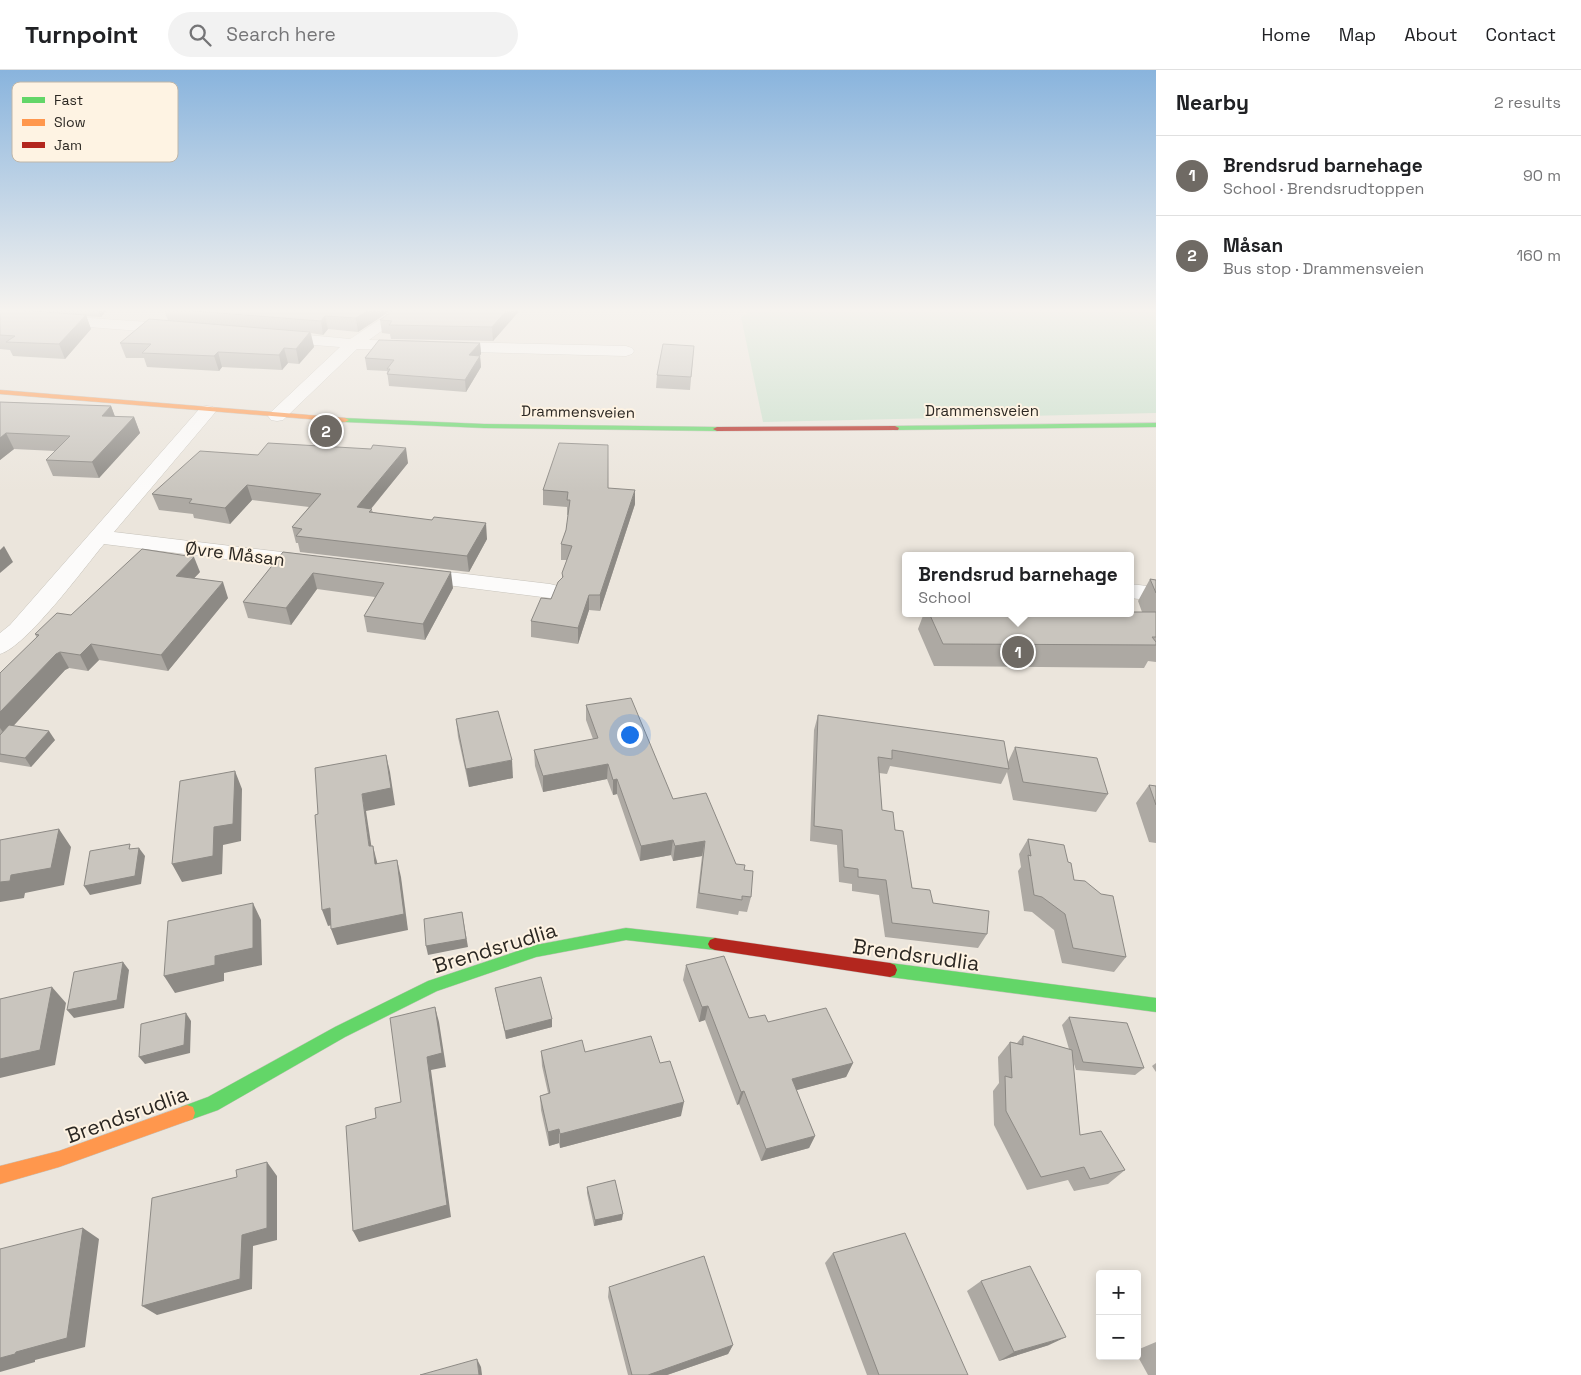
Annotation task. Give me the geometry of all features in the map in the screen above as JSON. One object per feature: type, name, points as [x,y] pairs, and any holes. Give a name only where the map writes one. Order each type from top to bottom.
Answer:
[{"type":"main road","name":"Drammensveien","points":[[0,392],[277,416],[400,422],[618,428],[1156,425]]},
{"type":"main road","name":"Brendsrudlia","points":[[0,1175],[59,1159],[212,1104],[340,1032],[433,986],[536,950],[626,934],[698,942],[1017,988],[1156,1005]]},
{"type":"street","points":[[277,416],[326,370]]},
{"type":"street","points":[[0,646],[19,630],[207,410]]},
{"type":"street","name":"Øvre Måsan","points":[[98,537],[334,566]]},
{"type":"street","points":[[393,573],[550,591]]},
{"type":"street","points":[[1134,591],[1156,594]]},
{"type":"green space","points":[[752,370],[1156,370],[1156,413],[763,422]]},
{"type":"building","points":[[389,370],[471,370],[465,380],[387,374]]},
{"type":"building","points":[[658,370],[692,370],[691,377],[657,375]]},
{"type":"building","points":[[0,402],[111,406],[102,416],[134,417],[92,462],[46,460],[70,436],[6,433],[0,438]]},
{"type":"building","points":[[268,443],[371,449],[373,445],[406,448],[357,507],[372,509],[369,512],[432,520],[434,517],[486,523],[467,556],[296,536],[302,529],[292,527],[321,494],[247,485],[225,508],[189,503],[192,499],[152,494],[200,451],[258,455]]},
{"type":"building","points":[[559,443],[608,445],[608,488],[635,490],[600,595],[589,595],[578,628],[531,621],[541,598],[551,599],[558,582],[563,577],[562,573],[572,546],[561,544],[566,530],[570,500],[567,500],[568,492],[543,490]]},
{"type":"building","points":[[142,549],[194,557],[176,576],[223,582],[161,655],[91,644],[80,655],[60,652],[0,712],[0,673],[39,635],[35,634],[57,613],[71,615]]},
{"type":"building","points":[[283,552],[451,572],[423,624],[364,616],[384,583],[313,573],[286,608],[243,602]]},
{"type":"building","points":[[1150,579],[1156,580],[1156,593]]},
{"type":"building","points":[[1134,612],[1156,612],[1156,637],[1152,637],[1156,645],[943,644],[931,617],[1134,617]]},
{"type":"building","points":[[631,698],[673,799],[706,793],[736,864],[745,865],[744,870],[753,871],[751,897],[742,896],[742,900],[699,893],[705,841],[675,846],[673,840],[641,846],[617,779],[613,780],[608,764],[543,776],[534,750],[598,738],[586,705]]},
{"type":"building","points":[[498,711],[512,760],[466,769],[456,719]]},
{"type":"building","points":[[818,715],[1004,741],[1009,769],[892,750],[892,759],[878,757],[882,810],[893,812],[895,830],[903,831],[912,888],[930,890],[933,903],[989,911],[987,934],[892,923],[886,880],[858,877],[858,869],[844,867],[842,830],[814,826]]},
{"type":"building","points":[[9,725],[49,731],[25,758],[0,754],[0,735]]},
{"type":"building","points":[[1015,747],[1097,758],[1108,794],[1023,782]]},
{"type":"building","points":[[386,755],[391,788],[362,794],[369,846],[373,846],[375,864],[397,860],[404,914],[331,929],[330,908],[322,910],[315,815],[318,814],[315,768]]},
{"type":"building","points":[[235,771],[233,824],[214,827],[213,856],[172,864],[180,781]]},
{"type":"building","points":[[1149,785],[1156,786],[1156,805]]},
{"type":"building","points":[[59,829],[51,868],[11,875],[10,881],[0,882],[0,840]]},
{"type":"building","points":[[1028,839],[1064,845],[1068,862],[1071,863],[1074,880],[1085,881],[1101,894],[1113,896],[1126,957],[1073,948],[1065,914],[1042,897],[1034,895],[1028,855],[1031,856]]},
{"type":"building","points":[[130,844],[129,849],[139,848],[135,876],[84,886],[90,851]]},
{"type":"building","points":[[253,903],[253,948],[215,956],[215,965],[164,976],[168,921]]},
{"type":"building","points":[[462,912],[466,939],[426,946],[424,919]]},
{"type":"building","points":[[724,956],[749,1018],[765,1015],[768,1022],[826,1008],[853,1063],[792,1079],[815,1136],[766,1149],[744,1091],[741,1092],[708,1006],[702,1007],[686,965]]},
{"type":"building","points":[[123,962],[117,1000],[67,1010],[74,972]]},
{"type":"building","points":[[541,977],[552,1019],[505,1031],[495,988]]},
{"type":"building","points":[[52,987],[40,1050],[0,1059],[0,999]]},
{"type":"building","points":[[435,1007],[442,1053],[427,1057],[447,1205],[353,1231],[346,1126],[376,1118],[375,1108],[401,1102],[390,1018]]},
{"type":"building","points":[[186,1013],[184,1045],[139,1057],[141,1024]]},
{"type":"building","points":[[1069,1017],[1127,1023],[1144,1068],[1083,1062]]},
{"type":"building","points":[[651,1036],[660,1063],[670,1061],[684,1102],[560,1134],[559,1129],[548,1132],[540,1096],[550,1093],[541,1051],[582,1040],[585,1052]]},
{"type":"building","points":[[1023,1036],[1072,1050],[1080,1135],[1101,1131],[1125,1170],[1090,1179],[1084,1167],[1041,1177],[1006,1111],[1005,1076],[1012,1078],[1010,1042],[1023,1045]]},
{"type":"building","points":[[267,1162],[267,1228],[242,1235],[240,1279],[142,1306],[152,1198],[237,1177],[236,1170]]},
{"type":"building","points":[[615,1180],[623,1214],[595,1220],[587,1187]]},
{"type":"building","points":[[83,1228],[67,1338],[0,1358],[0,1249]]},
{"type":"building","points":[[905,1233],[968,1375],[879,1375],[833,1253]]},
{"type":"building","points":[[704,1256],[733,1345],[648,1375],[632,1375],[609,1287]]},
{"type":"building","points":[[1030,1266],[1066,1337],[1014,1352],[981,1281]]},
{"type":"building","points":[[477,1359],[479,1375],[420,1375]]},
{"type":"traffic: fast","points":[[345,420],[484,426],[717,429]]},
{"type":"traffic: fast","points":[[895,428],[1156,425]]},
{"type":"traffic: fast","points":[[187,1113],[212,1104],[340,1032],[433,986],[536,951],[626,934],[715,944]]},
{"type":"traffic: fast","points":[[890,970],[1156,1005]]},
{"type":"traffic: slow","points":[[0,392],[345,420]]},
{"type":"traffic: slow","points":[[0,1175],[59,1159],[187,1113]]},
{"type":"traffic: jam","points":[[717,429],[895,428]]},
{"type":"traffic: jam","points":[[715,944],[890,970]]},
{"type":"place","name":"Måsan","points":[[326,431]]},
{"type":"place","name":"Brendsrud barnehage","points":[[1018,652]]}]
